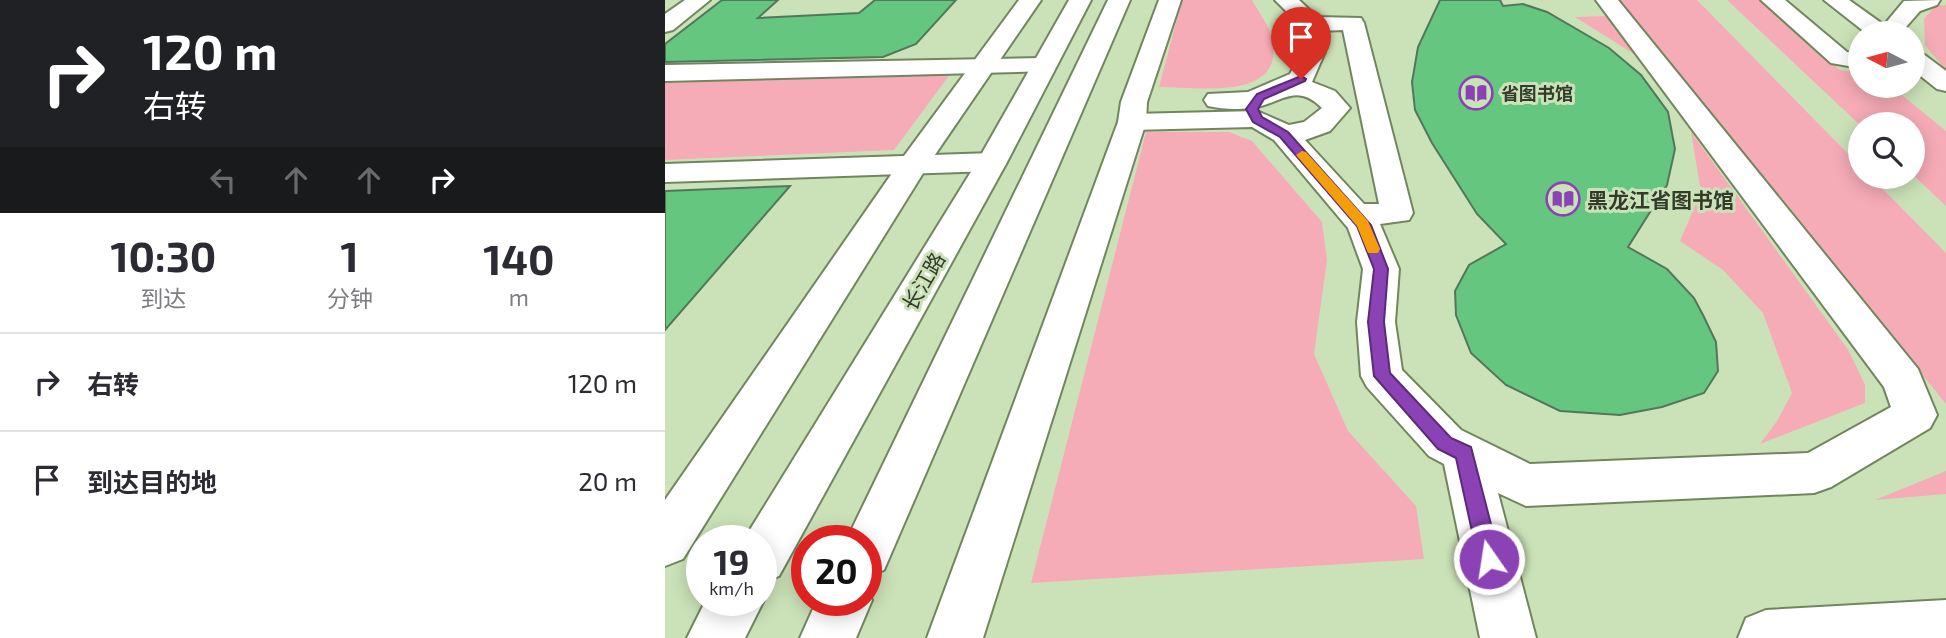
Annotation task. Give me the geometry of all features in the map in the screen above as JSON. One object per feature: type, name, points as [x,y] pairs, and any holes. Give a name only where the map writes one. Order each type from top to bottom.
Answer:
[{"type":"main road","points":[[665,25],[699,0]]},
{"type":"main road","points":[[665,542],[915,162],[1030,0]]},
{"type":"main road","name":"长江路","points":[[777,532],[992,162],[1080,0]]},
{"type":"main road","points":[[879,525],[1119,0]]},
{"type":"main road","points":[[955,638],[1170,0]]},
{"type":"main road","points":[[1133,112],[1271,109],[1301,79],[1313,52],[1307,19],[1286,0]]},
{"type":"main road","points":[[1271,109],[1364,225],[1381,269],[1376,322],[1382,376],[1445,443],[1526,485],[1814,473],[1915,415],[1903,381],[1607,0]]},
{"type":"main road","points":[[1772,0],[1840,58],[1848,59]]},
{"type":"main road","points":[[1835,0],[1864,21]]},
{"type":"main road","points":[[1900,21],[1912,6],[1921,1]]},
{"type":"main road","points":[[1307,24],[1353,23],[1397,213],[1355,215]]},
{"type":"main road","points":[[665,73],[1044,66]]},
{"type":"main road","points":[[665,173],[915,162],[992,162]]},
{"type":"main road","points":[[1464,453],[1507,638]]},
{"type":"main road","points":[[715,638],[728,616]]},
{"type":"main road","points":[[828,638],[838,616]]},
{"type":"main road","points":[[1766,638],[1946,627]]},
{"type":"shaded area","points":[[1182,0],[1252,0],[1272,39],[1273,59],[1266,73],[1252,82],[1235,87],[1159,87]]},
{"type":"shaded area","points":[[1619,0],[1697,0],[1848,154],[1848,189],[1883,189],[1946,253],[1946,404]]},
{"type":"shaded area","points":[[1727,0],[1760,0],[1840,70],[1848,71],[1848,98],[1906,98],[1923,112],[1848,114]]},
{"type":"shaded area","points":[[1946,5],[1946,70],[1925,45],[1924,19],[1935,6]]},
{"type":"shaded area","points":[[1607,16],[1637,56],[1575,17]]},
{"type":"shaded area","points":[[951,73],[894,150],[665,160],[665,83]]},
{"type":"shaded area","points":[[1925,114],[1946,131],[1946,206],[1925,186]]},
{"type":"shaded area","points":[[1146,132],[1229,132],[1252,141],[1322,222],[1327,260],[1314,354],[1348,431],[1416,506],[1424,559],[1031,583]]},
{"type":"shaded area","points":[[1691,132],[1849,351],[1865,385],[1865,403],[1760,444],[1777,421],[1792,393],[1763,313],[1723,270],[1680,241],[1701,192]]},
{"type":"shaded area","points":[[1946,471],[1946,494],[1875,500]]},
{"type":"building","points":[[722,0],[778,0],[758,18],[859,13],[875,0],[956,0],[916,44],[883,57],[665,62],[665,44]]},
{"type":"building","name":"黑龙江省图书馆","points":[[1440,0],[1500,0],[1503,6],[1523,4],[1547,12],[1609,48],[1641,75],[1668,112],[1675,149],[1667,185],[1628,247],[1667,269],[1694,298],[1703,315],[1716,342],[1718,371],[1704,393],[1662,407],[1620,415],[1560,411],[1506,385],[1471,353],[1456,315],[1455,291],[1469,265],[1506,244],[1477,214],[1432,143],[1415,110],[1412,82],[1418,47]]},
{"type":"building","points":[[790,186],[665,330],[665,191]]},
{"type":"slow traffic","points":[[1302,155],[1364,225],[1373,249]]},
{"type":"place","name":"省图书馆","points":[[1476,93]]},
{"type":"place","name":"黑龙江省图书馆","points":[[1563,199]]},
{"type":"route","points":[[1301,79],[1261,97],[1252,109],[1257,119],[1284,134],[1364,225],[1381,269],[1376,322],[1382,376],[1445,443],[1464,453],[1489,559]]}]
